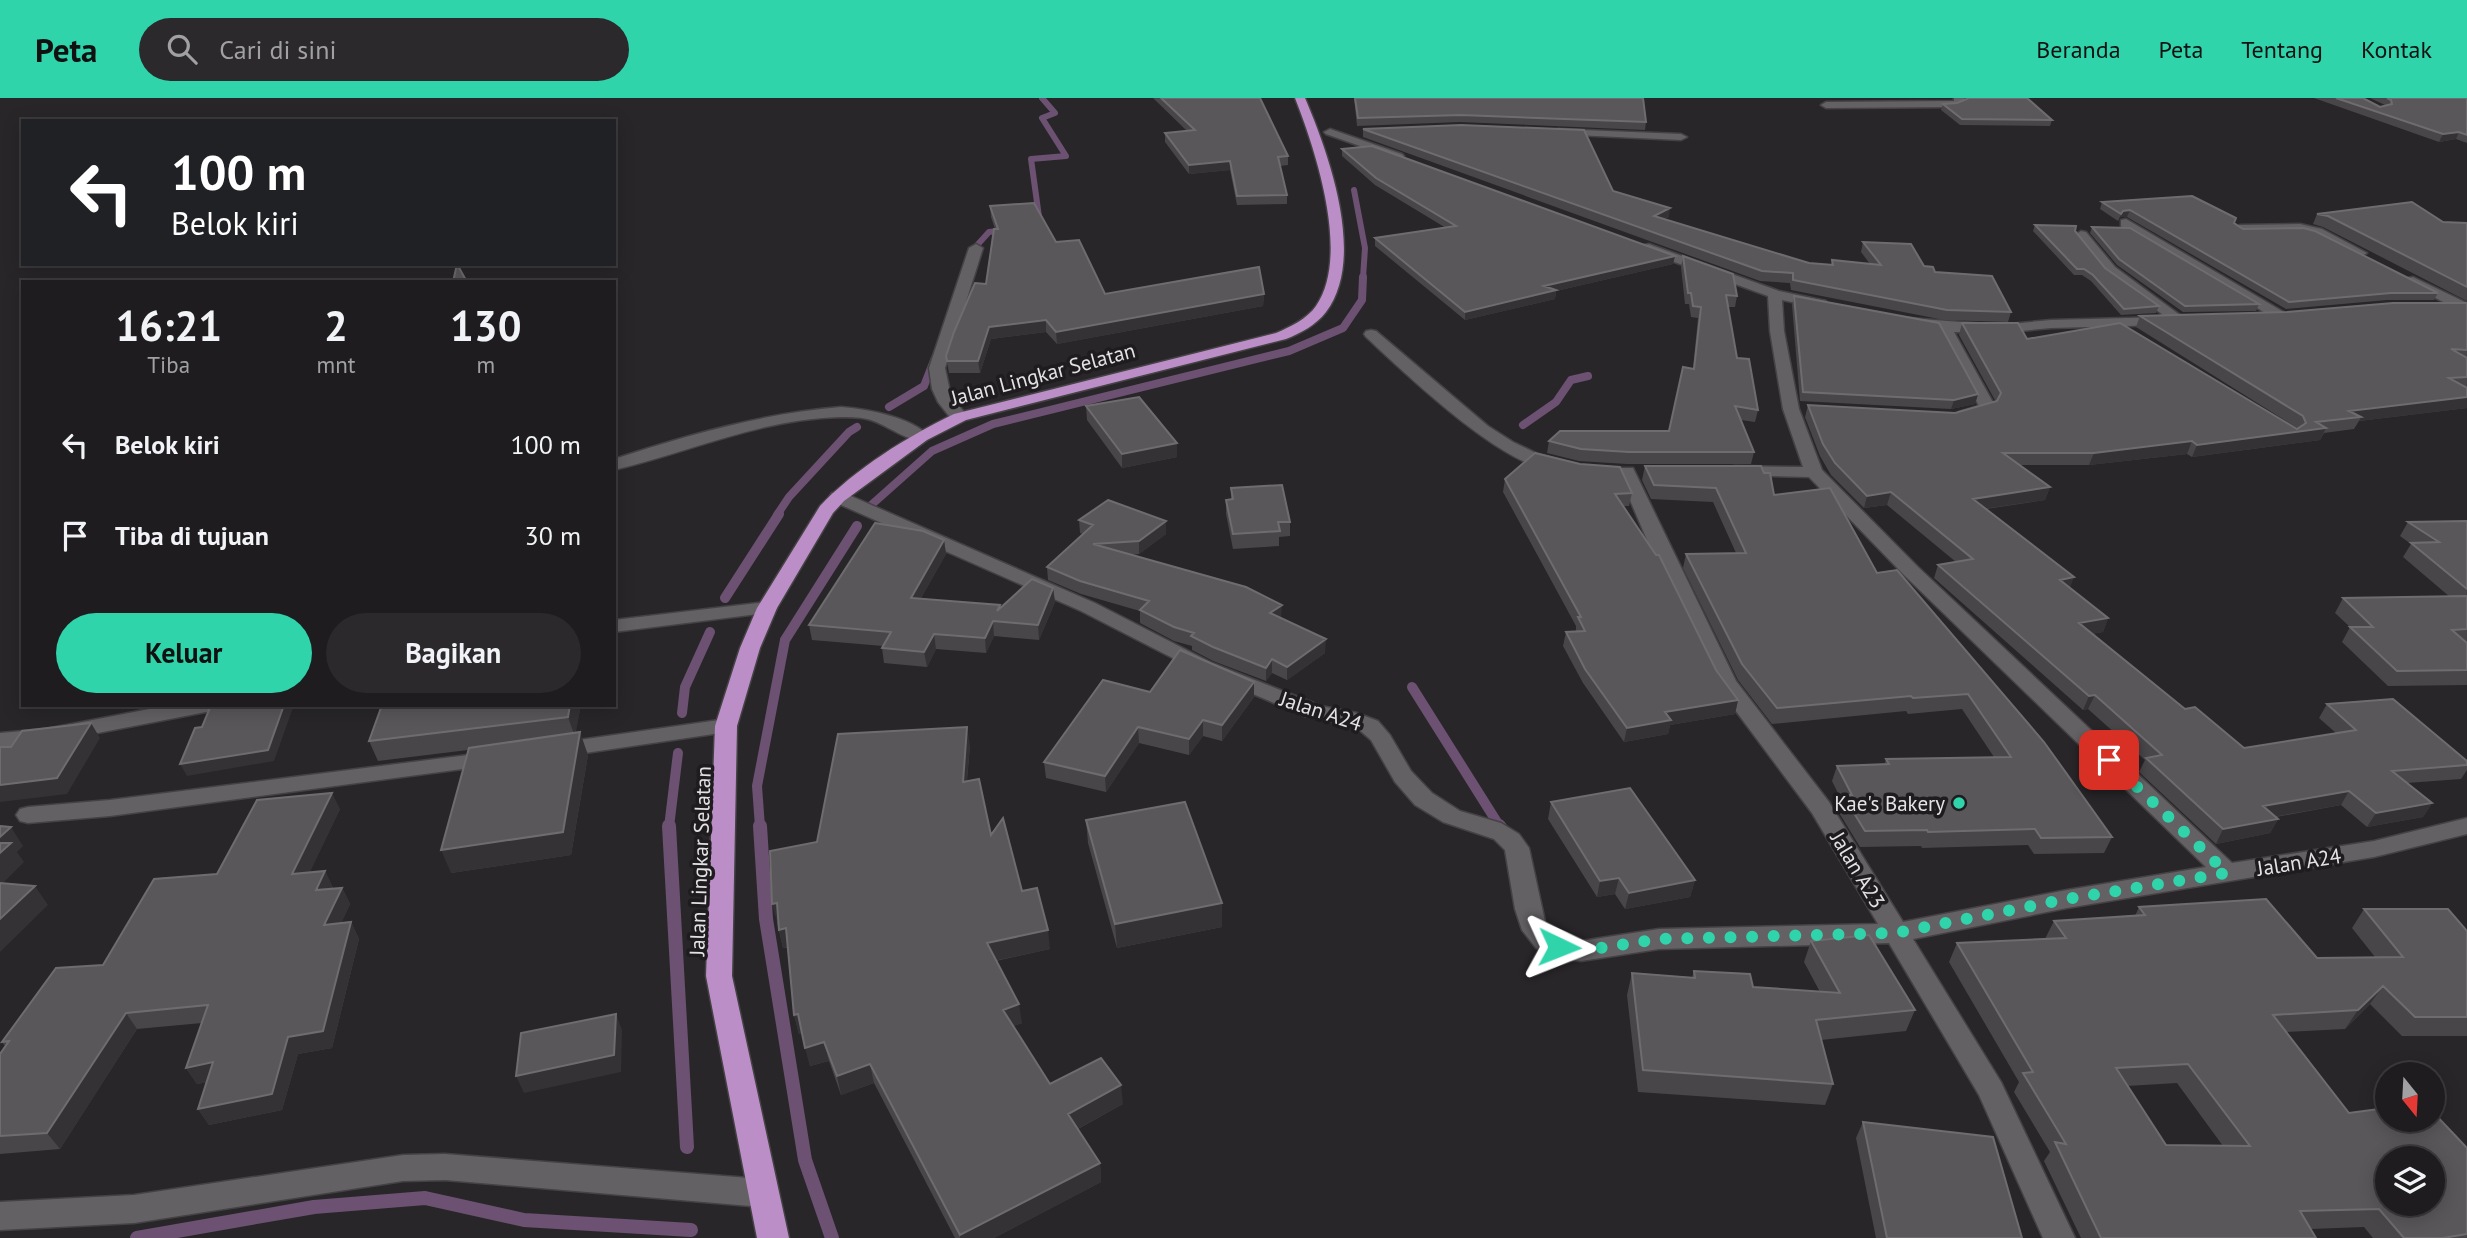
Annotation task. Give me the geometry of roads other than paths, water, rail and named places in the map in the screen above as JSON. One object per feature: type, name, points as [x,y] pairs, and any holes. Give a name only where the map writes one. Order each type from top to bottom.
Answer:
[{"type":"highway","name":"Jalan Lingkar Selatan","points":[[773,1238],[719,976],[726,726],[750,649],[767,608],[826,510],[921,436],[960,417],[1281,336],[1310,319],[1326,301],[1336,272],[1332,191],[1322,133],[1300,98]]},
{"type":"street","points":[[1826,105],[1954,104],[1961,102],[1959,98]]},
{"type":"street","points":[[1322,133],[1368,130]]},
{"type":"street","points":[[1544,131],[1681,137]]},
{"type":"street","points":[[1322,133],[1414,162]]},
{"type":"street","points":[[2126,223],[2288,316],[2257,318]]},
{"type":"street","points":[[2240,229],[2300,228],[2317,232],[2378,263]]},
{"type":"street","points":[[1905,319],[1944,327],[1999,329],[2110,321],[2187,321],[2110,270],[2081,234]]},
{"type":"street","points":[[1641,245],[1774,294],[1841,307]]},
{"type":"street","points":[[960,417],[948,408],[937,378],[937,368],[976,248]]},
{"type":"street","points":[[2403,276],[2466,307]]},
{"type":"street","points":[[1774,294],[1777,331],[1814,472],[1911,571],[2227,873]]},
{"type":"street","points":[[2432,306],[2466,307]]},
{"type":"street","points":[[2110,321],[2134,335]]},
{"type":"street","points":[[1944,327],[1987,406],[1976,412],[1951,416]]},
{"type":"street","points":[[1371,334],[1479,429],[1529,457],[1569,467]]},
{"type":"street","points":[[616,464],[661,449],[777,420],[825,414],[865,414],[921,436]]},
{"type":"street","name":"Jalan A23","points":[[1628,471],[1666,561],[1726,683],[1821,808],[1991,1090],[2059,1238]]},
{"type":"street","points":[[1720,471],[1814,472]]},
{"type":"street","name":"Jalan A24","points":[[838,498],[1088,607],[1205,667],[1313,712],[1371,726],[1401,774],[1442,812],[1504,833],[1513,841],[1517,848],[1528,909],[1535,930],[1545,941],[1559,947],[1581,951],[1659,939],[1895,933],[2067,899],[2374,849],[2467,825]]},
{"type":"street","points":[[616,626],[767,608]]},
{"type":"street","points":[[0,740],[46,736],[196,707]]},
{"type":"street","points":[[28,815],[110,808],[525,755],[726,726]]},
{"type":"street","points":[[0,1216],[134,1209],[403,1168],[445,1167],[762,1193]]},
{"type":"waterway","points":[[1040,224],[1031,159],[1066,156],[1042,118],[1055,113],[1042,98]]},
{"type":"waterway","points":[[1354,190],[1365,248],[1363,278]]},
{"type":"waterway","points":[[970,253],[989,232],[1006,230]]},
{"type":"waterway","points":[[869,507],[932,451],[993,424],[1289,351],[1343,328],[1362,300],[1363,277]]},
{"type":"waterway","points":[[889,407],[924,386],[935,358]]},
{"type":"waterway","points":[[1523,425],[1556,402],[1571,380],[1588,376]]},
{"type":"waterway","points":[[777,515],[789,497],[849,432],[857,427]]},
{"type":"waterway","points":[[725,598],[779,514]]},
{"type":"waterway","points":[[760,827],[757,786],[785,640],[857,526]]},
{"type":"waterway","points":[[682,713],[685,687],[710,632]]},
{"type":"waterway","points":[[1412,687],[1500,827]]},
{"type":"waterway","points":[[669,827],[678,753]]},
{"type":"waterway","points":[[760,826],[766,919],[805,1160],[832,1238]]},
{"type":"waterway","points":[[1499,826],[1504,833]]},
{"type":"waterway","points":[[669,827],[687,1147]]},
{"type":"waterway","points":[[137,1238],[314,1207],[425,1198],[524,1220],[691,1230]]},
{"type":"place","name":"Kae's Bakery","points":[[1959,803]]}]
